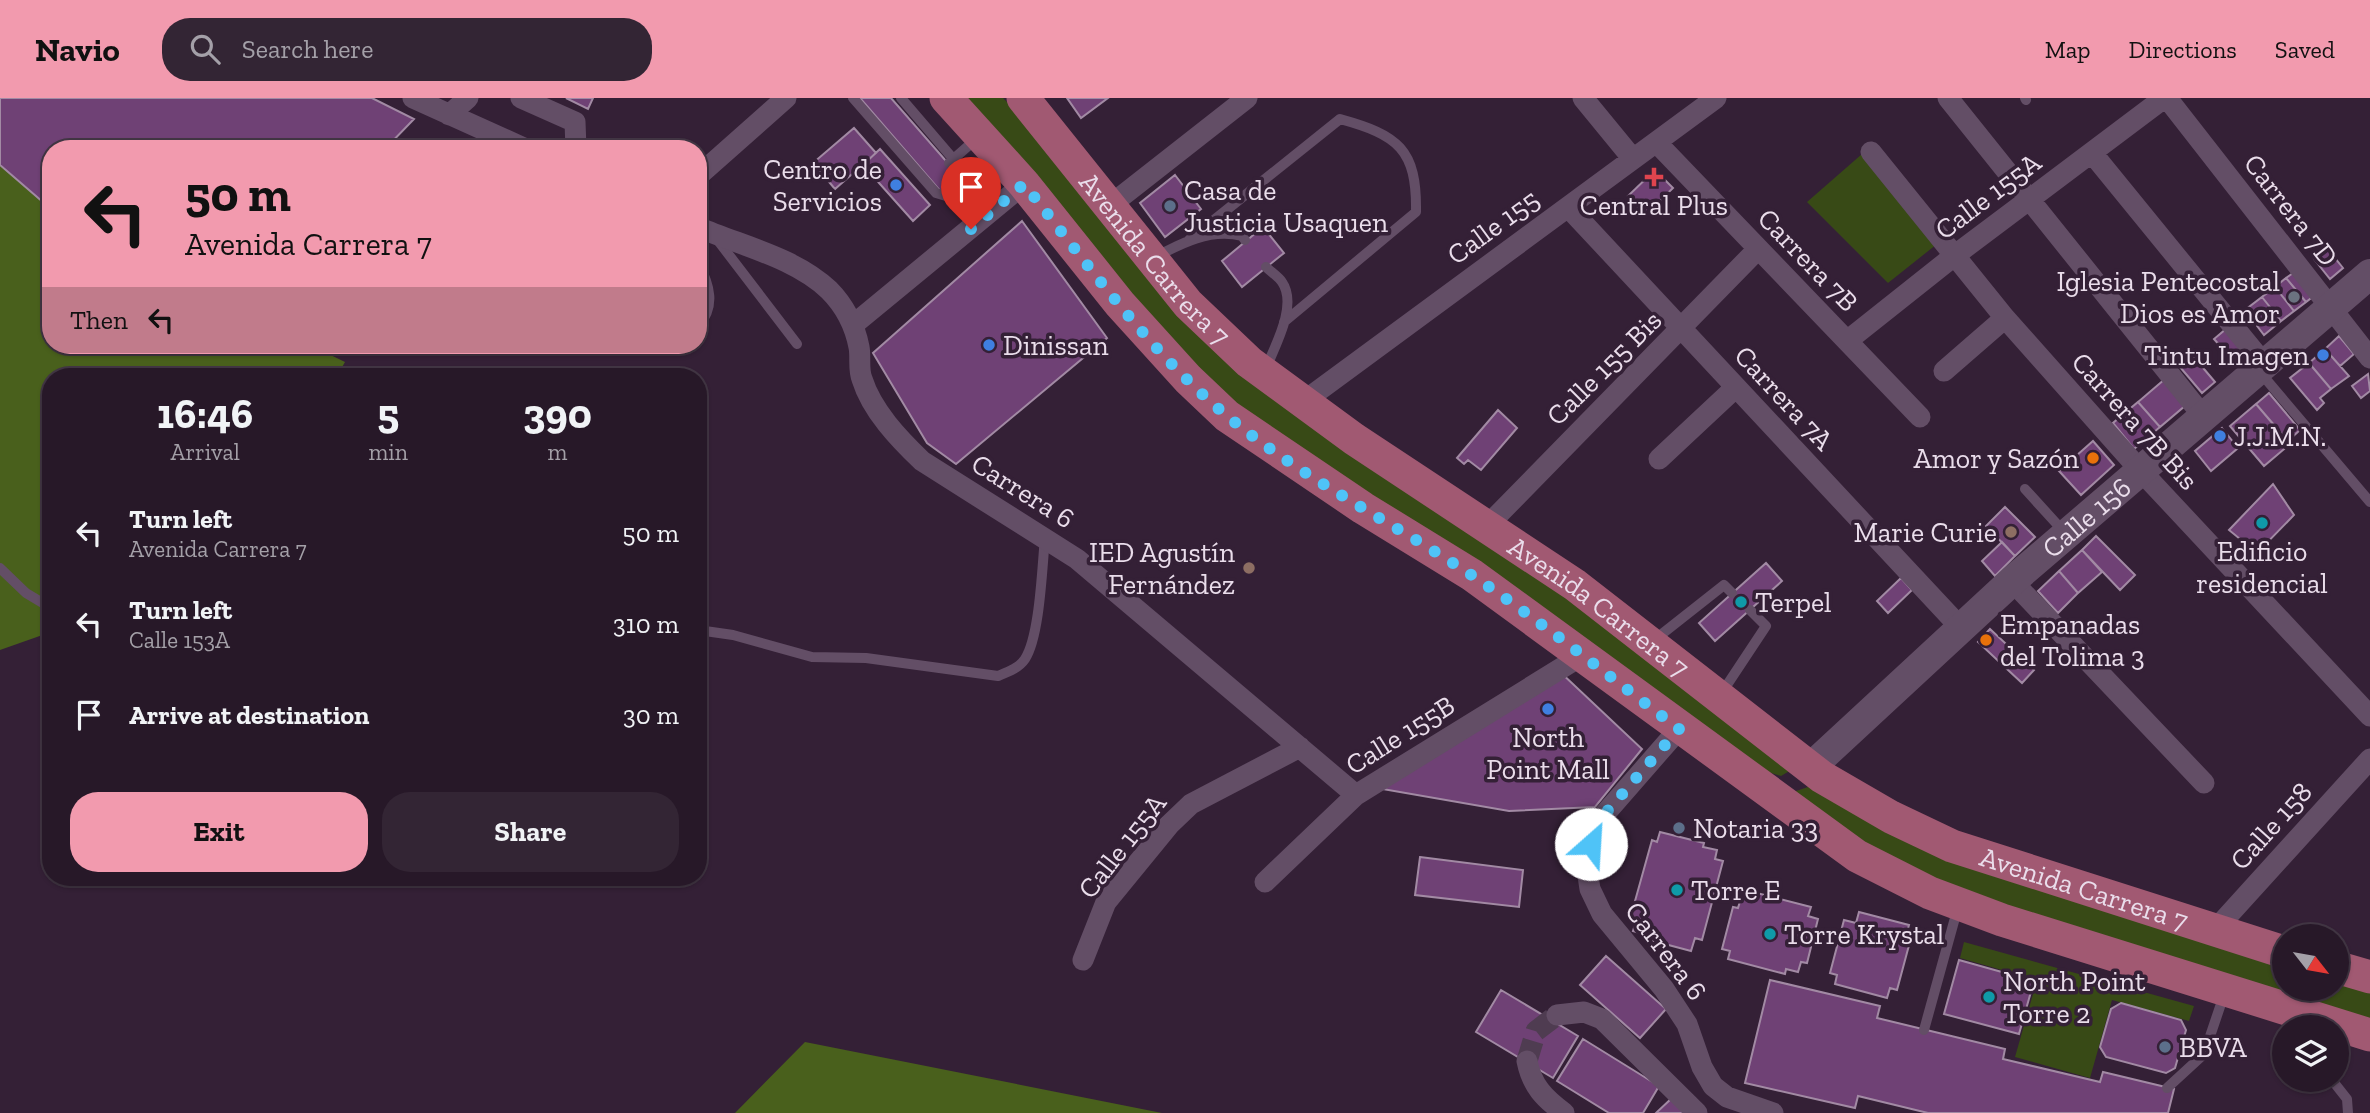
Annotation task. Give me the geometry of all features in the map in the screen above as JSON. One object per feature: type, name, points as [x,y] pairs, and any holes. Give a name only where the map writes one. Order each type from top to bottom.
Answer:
[{"type":"main road","name":"Avenida Carrera 7","points":[[946,98],[1024,184],[1120,304],[1188,379],[1227,416],[1363,508],[1472,575],[1679,729],[1857,856],[1898,879],[1959,905],[2299,1015]]},
{"type":"main road","name":"Avenida Carrera 7","points":[[1023,98],[1150,260],[1188,304],[1264,373],[1575,585],[1810,768],[1858,799],[1952,846],[2272,948]]},
{"type":"main road","points":[[1707,748],[1774,782],[1788,784],[1799,780],[1810,768]]},
{"type":"main road","points":[[2349,971],[2370,977]]},
{"type":"main road","name":"Avenida Carrera 7","points":[[2349,1030],[2370,1035]]},
{"type":"street","points":[[413,98],[506,140]]},
{"type":"street","points":[[449,115],[468,98]]},
{"type":"street","points":[[521,98],[575,122],[576,140]]},
{"type":"street","points":[[707,168],[786,98]]},
{"type":"street","points":[[1108,207],[1247,98]]},
{"type":"street","points":[[1583,98],[1633,159]]},
{"type":"street","name":"Calle 155","points":[[1303,402],[1716,98]]},
{"type":"street","points":[[1948,98],[2203,416]]},
{"type":"street","name":"Calle 155A","points":[[1847,341],[1954,256],[2166,98]]},
{"type":"street","name":"Carrera 7D","points":[[2166,98],[2333,306],[2370,358]]},
{"type":"street","name":"Carrera 7B","points":[[1656,142],[1920,417]]},
{"type":"street","name":"Carrera 7B Bis","points":[[1871,152],[2005,318],[2140,470],[2370,716]]},
{"type":"street","points":[[2092,153],[2261,367]]},
{"type":"street","points":[[853,326],[1024,184]]},
{"type":"street","name":"Carrera 7A","points":[[1567,207],[1960,627]]},
{"type":"street","name":"Carrera 6","points":[[707,231],[794,267],[828,290],[853,326],[859,348],[861,378],[872,402],[901,441],[922,461],[1087,567],[1356,795]]},
{"type":"street","name":"Calle 155 Bis","points":[[1488,525],[1758,249]]},
{"type":"street","name":"Calle 156","points":[[1810,768],[2012,581],[2370,274]]},
{"type":"street","points":[[1944,371],[2005,318]]},
{"type":"street","points":[[1659,459],[1735,388]]},
{"type":"street","points":[[2012,581],[2204,783]]},
{"type":"street","name":"Calle 155B","points":[[1265,881],[1356,795],[1581,656]]},
{"type":"street","name":"Carrera 6","points":[[1679,729],[1596,824],[1586,863],[1590,889],[1602,914],[1664,989],[1687,1024],[1702,1067],[1713,1086],[1727,1097],[1773,1113]]},
{"type":"street","name":"Calle 155A","points":[[1083,960],[1106,902],[1169,825],[1191,804],[1300,747]]},
{"type":"street","name":"Calle 158","points":[[2214,931],[2370,759]]},
{"type":"street","points":[[1557,1015],[1584,1012],[1602,1019],[1697,1113]]},
{"type":"street","points":[[1527,1061],[1530,1077],[1542,1097],[1563,1113]]},
{"type":"lane","points":[[853,98],[870,114],[936,193],[946,196],[960,192]]},
{"type":"lane","points":[[901,98],[964,177],[960,192]]},
{"type":"lane","points":[[1150,260],[1189,240],[1339,119],[1366,126],[1404,149],[1416,181],[1416,212],[1284,322]]},
{"type":"lane","points":[[951,161],[981,134]]},
{"type":"lane","points":[[960,192],[990,213]]},
{"type":"lane","points":[[707,232],[797,344]]},
{"type":"lane","points":[[1189,240],[1227,232],[1242,236],[1245,240]]},
{"type":"lane","points":[[1264,373],[1284,322],[1287,300],[1284,284],[1266,267]]},
{"type":"lane","points":[[707,286],[711,296],[707,317]]},
{"type":"lane","points":[[2261,367],[2370,502]]},
{"type":"lane","points":[[2025,489],[2066,534]]},
{"type":"lane","points":[[707,631],[812,657],[866,658],[998,676],[1012,671],[1024,660],[1032,643],[1045,538]]},
{"type":"lane","points":[[0,568],[26,593],[42,603]]},
{"type":"lane","points":[[1650,643],[1724,585],[1732,593]]},
{"type":"lane","points":[[1720,696],[1766,626],[1750,610]]},
{"type":"lane","points":[[1924,1030],[1959,905]]},
{"type":"lane","points":[[2167,1088],[2204,1054],[2226,990]]},
{"type":"lane","points":[[2341,1092],[2347,1099],[2348,1113]]},
{"type":"green space","points":[[964,98],[1003,98],[1022,117],[1133,261],[1791,770],[1781,776],[1768,772],[1242,413],[1175,348]]},
{"type":"green space","points":[[1862,154],[1937,244],[1888,283],[1807,202]]},
{"type":"green space","points":[[0,165],[42,201],[42,354],[329,354],[345,362],[342,368],[42,368],[42,635],[0,650]]},
{"type":"green space","points":[[1814,785],[2272,961],[2272,990],[1946,887],[1875,854],[1784,795]]},
{"type":"green space","points":[[1964,942],[2194,1006],[2189,1021],[2112,1000],[2090,1078],[2015,1057],[2037,980],[1960,958]]},
{"type":"green space","points":[[2349,985],[2370,991],[2370,1021],[2307,1001],[2349,1001]]},
{"type":"green space","points":[[805,1042],[1162,1113],[735,1113]]},
{"type":"building","points":[[0,98],[372,98],[414,119],[394,140],[42,140],[42,201],[0,165]]},
{"type":"building","points":[[566,98],[593,98],[588,109]]},
{"type":"building","points":[[860,98],[891,98],[960,177],[942,193]]},
{"type":"building","points":[[1067,98],[1108,98],[1081,118]]},
{"type":"building","points":[[854,128],[876,153],[835,189],[813,163]]},
{"type":"building","name":"Centro de Servicios","points":[[880,149],[930,205],[913,221],[863,165]]},
{"type":"building","points":[[1655,170],[1673,188],[1645,215],[1628,196]]},
{"type":"building","name":"Casa de Justicia Usaquen","points":[[1175,175],[1201,209],[1165,237],[1140,203]]},
{"type":"building","name":"Dinissan","points":[[1022,221],[1107,338],[956,464],[927,443],[873,353]]},
{"type":"building","points":[[1263,227],[1284,253],[1242,287],[1222,261]]},
{"type":"building","points":[[2327,248],[2343,268],[2330,279],[2314,259]]},
{"type":"building","points":[[2296,271],[2315,295],[2306,302],[2286,278]]},
{"type":"building","points":[[2286,278],[2306,302],[2294,311],[2275,287]]},
{"type":"building","points":[[2275,287],[2294,311],[2281,321],[2262,297]]},
{"type":"building","points":[[2262,297],[2281,321],[2264,335],[2245,310]]},
{"type":"building","points":[[2226,329],[2248,354],[2236,364],[2214,339]]},
{"type":"building","points":[[2339,336],[2354,354],[2340,366],[2325,349]]},
{"type":"building","points":[[2325,349],[2349,376],[2331,389],[2309,363]]},
{"type":"building","points":[[2193,356],[2215,382],[2202,393],[2180,367]]},
{"type":"building","points":[[2309,363],[2331,389],[2320,398],[2324,403],[2317,410],[2290,378]]},
{"type":"building","points":[[2368,374],[2370,391],[2361,398],[2352,386]]},
{"type":"building","points":[[2165,379],[2186,405],[2160,427],[2138,402]]},
{"type":"building","points":[[2269,393],[2300,430],[2288,441],[2256,404]]},
{"type":"building","points":[[2138,402],[2160,427],[2134,449],[2113,423]]},
{"type":"building","points":[[2256,404],[2290,444],[2264,466],[2230,426]]},
{"type":"building","points":[[1498,410],[1517,428],[1481,470],[1468,460],[1464,464],[1457,458]]},
{"type":"building","points":[[2222,428],[2238,448],[2211,471],[2195,451]]},
{"type":"building","points":[[2093,441],[2114,465],[2081,495],[2059,471]]},
{"type":"building","name":"Edificio residencial","points":[[2273,484],[2294,515],[2257,553],[2229,530]]},
{"type":"building","name":"Marie Curie","points":[[2005,507],[2035,537],[2015,556],[1986,526]]},
{"type":"building","points":[[2096,536],[2135,575],[2120,590],[2082,550]]},
{"type":"building","points":[[2002,542],[2015,556],[1995,576],[1982,561]]},
{"type":"building","points":[[2082,550],[2102,572],[2078,593],[2059,571]]},
{"type":"building","name":"Terpel","points":[[1766,563],[1782,581],[1715,641],[1699,623]]},
{"type":"building","points":[[2059,571],[2078,593],[2058,613],[2038,591]]},
{"type":"building","points":[[1901,578],[1912,590],[1888,613],[1877,601]]},
{"type":"building","points":[[1990,629],[2034,670],[2022,683],[1978,642]]},
{"type":"building","name":"North Point Mall","points":[[1558,670],[1642,749],[1595,807],[1509,811],[1371,787]]},
{"type":"building","name":"Torre E","points":[[1660,832],[1704,843],[1703,847],[1717,850],[1715,859],[1723,861],[1702,940],[1695,938],[1691,951],[1646,939],[1647,935],[1633,931],[1636,921],[1630,919],[1652,840],[1657,842]]},
{"type":"building","points":[[1420,857],[1523,870],[1519,907],[1415,895]]},
{"type":"building","name":"Torre Krystal","points":[[1753,892],[1811,907],[1808,916],[1818,919],[1807,963],[1801,962],[1798,972],[1786,969],[1785,974],[1728,959],[1730,951],[1722,949],[1733,907],[1738,908],[1741,898],[1751,900]]},
{"type":"building","points":[[1859,912],[1909,925],[1907,932],[1912,934],[1897,990],[1890,988],[1887,998],[1835,984],[1837,975],[1830,973],[1844,920],[1856,923]]},
{"type":"building","points":[[1606,956],[1666,1009],[1640,1038],[1580,985]]},
{"type":"building","name":"North Point Torre 2","points":[[1959,960],[2034,981],[2019,1034],[1944,1014]]},
{"type":"building","points":[[1770,980],[1880,1006],[1877,1018],[2005,1049],[2003,1059],[2100,1082],[2103,1072],[2174,1089],[2168,1113],[1928,1113],[1858,1096],[1855,1108],[1745,1083]]},
{"type":"building","points":[[1501,990],[1578,1036],[1553,1078],[1476,1032]]},
{"type":"building","points":[[2121,1003],[2181,1020],[2186,1030],[2175,1068],[2166,1073],[2106,1057],[2100,1047],[2111,1009]]},
{"type":"building","points":[[1583,1039],[1659,1086],[1643,1113],[1609,1113],[1557,1081]]},
{"type":"building","points":[[1672,1098],[1687,1113],[1656,1113]]},
{"type":"tunnel","points":[[1527,1061],[1536,1031],[1557,1015]]},
{"type":"place","name":"Central Plus","points":[[1654,177]]},
{"type":"place","name":"Centro de Servicios","points":[[896,185]]},
{"type":"place","name":"Casa de Justicia Usaquen","points":[[1170,206]]},
{"type":"place","name":"Iglesia Pentecostal Dios es Amor","points":[[2294,297]]},
{"type":"place","name":"Dinissan","points":[[989,345]]},
{"type":"place","name":"Tintu Imagen","points":[[2323,355]]},
{"type":"place","name":"J.J.M.N.","points":[[2220,436]]},
{"type":"place","name":"Amor y Sazón","points":[[2093,458]]},
{"type":"place","name":"Edificio residencial","points":[[2262,523]]},
{"type":"place","name":"Marie Curie","points":[[2011,532]]},
{"type":"place","name":"IED Agustín Fernández","points":[[1249,568]]},
{"type":"place","name":"Terpel","points":[[1741,602]]},
{"type":"place","name":"Empanadas del Tolima 3","points":[[1986,640]]},
{"type":"place","name":"North Point Mall","points":[[1548,709]]},
{"type":"place","name":"Notaria 33","points":[[1679,828]]},
{"type":"place","name":"Torre E","points":[[1677,890]]},
{"type":"place","name":"Torre Krystal","points":[[1770,934]]},
{"type":"place","name":"North Point Torre 2","points":[[1989,997]]},
{"type":"place","name":"BBVA","points":[[2165,1047]]},
{"type":"route","points":[[971,229],[1024,184],[1120,304],[1188,379],[1227,416],[1363,508],[1472,575],[1679,729],[1596,824],[1591,844]]}]
